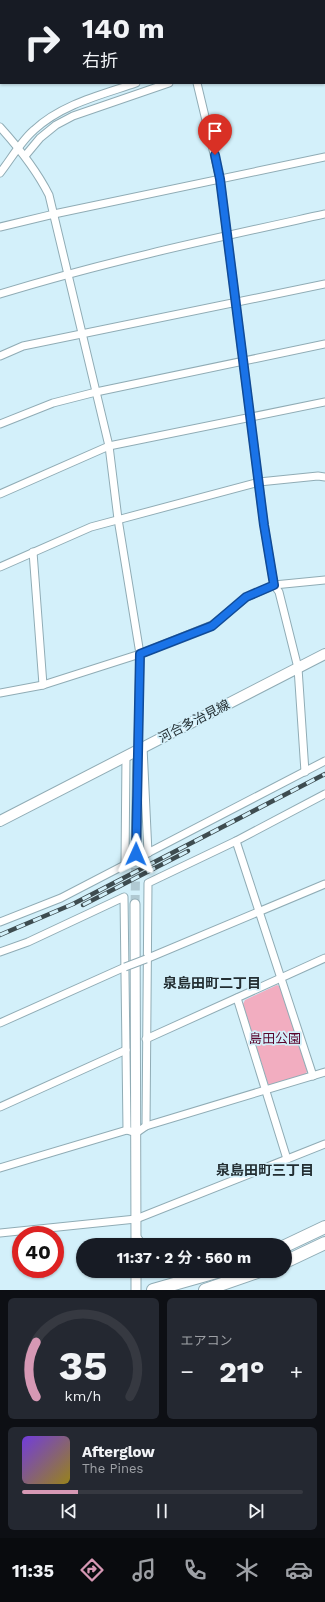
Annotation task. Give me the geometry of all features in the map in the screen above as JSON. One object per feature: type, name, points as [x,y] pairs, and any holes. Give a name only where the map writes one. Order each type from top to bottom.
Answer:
[{"type":"highway","points":[[292,1243],[325,1227]]},
{"type":"highway","points":[[292,1259],[325,1243]]},
{"type":"highway","points":[[153,1290],[199,1278]]},
{"type":"highway","points":[[205,1290],[240,1278]]},
{"type":"main road","name":"河合多治見線","points":[[0,821],[325,654]]},
{"type":"street","points":[[0,173],[33,130],[51,116],[70,106],[133,84]]},
{"type":"street","points":[[25,156],[40,138],[73,116],[166,84]]},
{"type":"street","points":[[197,84],[220,179],[250,416],[274,585],[279,592],[298,668],[305,772]]},
{"type":"street","points":[[0,127],[25,156],[46,190],[54,214],[110,446],[118,519],[140,654],[141,748],[148,853]]},
{"type":"street","points":[[0,227],[54,214],[325,157]]},
{"type":"street","points":[[0,294],[68,273],[227,235],[325,214]]},
{"type":"street","points":[[0,356],[23,346],[325,284]]},
{"type":"street","points":[[0,424],[53,403],[96,392],[325,344]]},
{"type":"street","points":[[0,494],[110,446],[250,416],[325,402]]},
{"type":"street","points":[[0,567],[90,527],[118,519],[259,482],[318,476],[325,477]]},
{"type":"street","points":[[32,552],[43,685]]},
{"type":"street","points":[[0,693],[43,685],[140,654],[212,626],[246,597],[274,585],[325,580]]},
{"type":"street","points":[[136,854],[141,748]]},
{"type":"street","points":[[125,865],[126,756]]},
{"type":"street","points":[[0,922],[61,898],[325,761]]},
{"type":"street","points":[[146,1126],[146,959],[148,883],[236,841],[325,794]]},
{"type":"street","points":[[236,841],[313,1076]]},
{"type":"street","points":[[0,1023],[125,967],[325,884]]},
{"type":"street","points":[[0,952],[28,942],[124,897],[126,1050],[136,1238]]},
{"type":"street","points":[[131,1132],[135,904]]},
{"type":"street","points":[[146,1039],[325,958]]},
{"type":"street","points":[[237,998],[287,1159]]},
{"type":"street","points":[[0,1106],[126,1050]]},
{"type":"street","points":[[0,1168],[131,1132],[146,1126],[325,1072]]},
{"type":"street","points":[[0,1233],[136,1219],[325,1144]]},
{"type":"street","points":[[136,1278],[136,1290]]},
{"type":"green space","name":"島田公園","points":[[277,985],[281,987],[307,1071],[306,1074],[271,1086],[268,1084],[243,1004],[245,1000]]},
{"type":"tunnel","points":[[135,904],[136,854]]},
{"type":"railway","points":[[0,935],[73,904],[325,774]]},
{"type":"railway","points":[[83,905],[188,851]]},
{"type":"district","name":"泉島田町二丁目","points":[[212,983]]},
{"type":"district","name":"泉島田町三丁目","points":[[265,1170]]},
{"type":"route","points":[[136,854],[140,654],[212,626],[246,597],[274,585],[264,525],[220,179],[215,155]]}]
